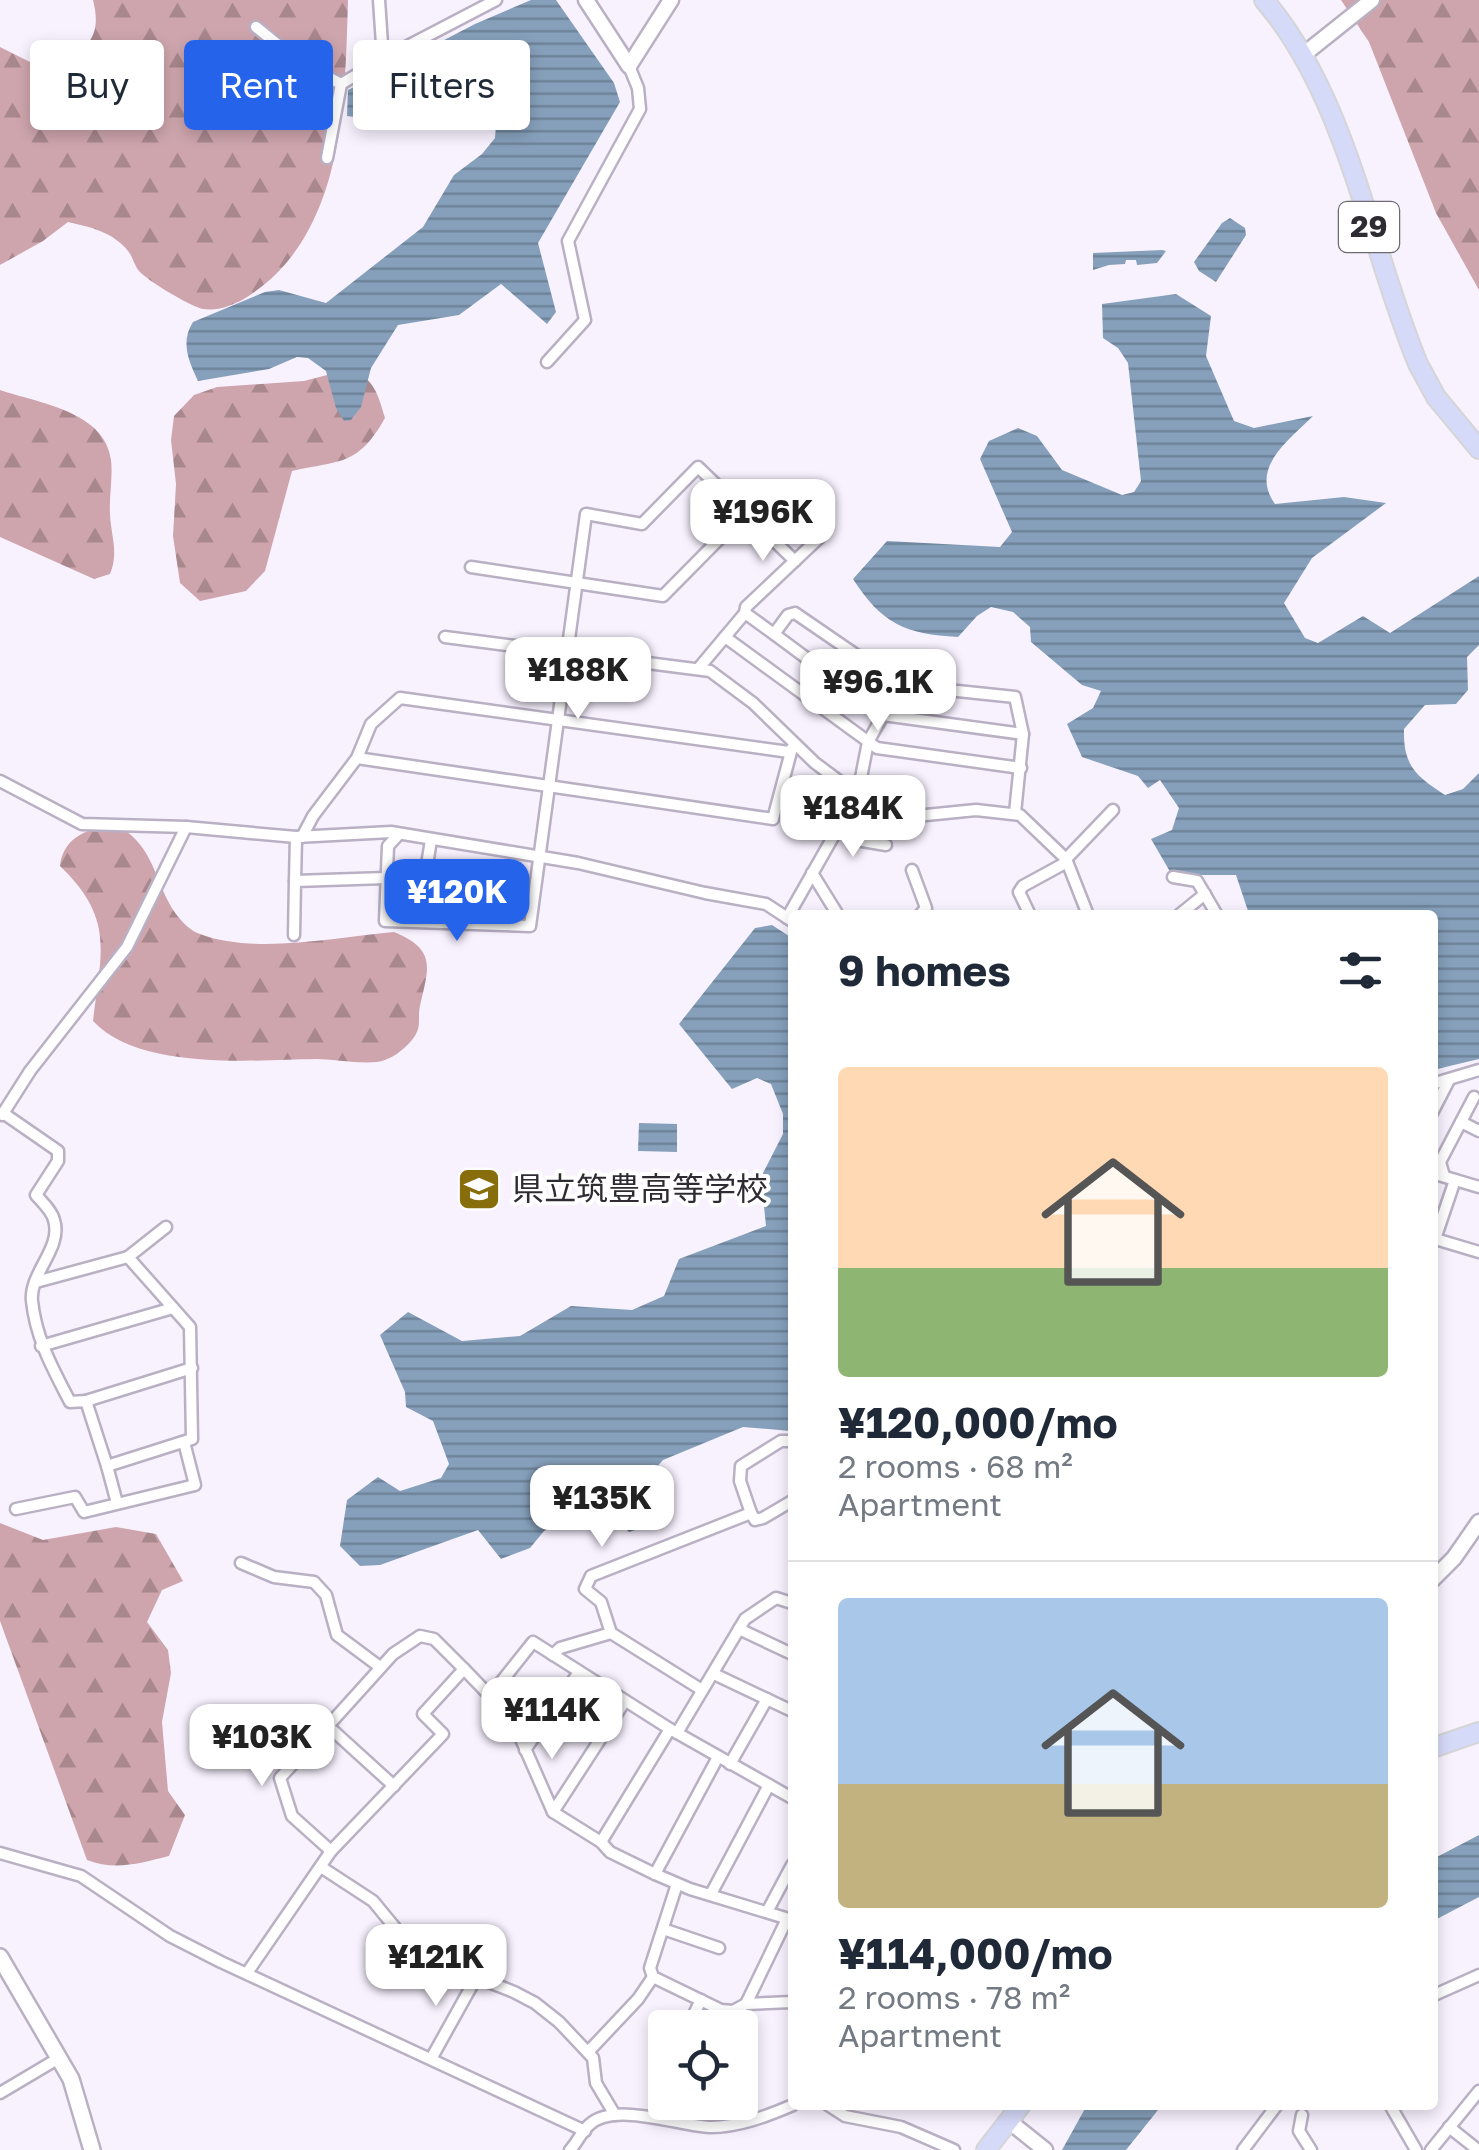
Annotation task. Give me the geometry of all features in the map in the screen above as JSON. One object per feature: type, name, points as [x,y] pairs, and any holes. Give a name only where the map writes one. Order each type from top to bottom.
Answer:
[{"type":"main road","name":"29","points":[[1264,0],[1303,55],[1334,118],[1418,364],[1436,397],[1479,449]]},
{"type":"main road","points":[[1438,1746],[1479,1732]]},
{"type":"main road","points":[[0,1957],[71,2079],[92,2150]]},
{"type":"main road","points":[[986,2150],[1014,2126],[1019,2110]]},
{"type":"street","points":[[379,0],[382,40]]},
{"type":"street","points":[[414,40],[471,5],[496,0]]},
{"type":"street","points":[[547,362],[586,320],[568,241],[640,109],[638,88],[629,66],[586,0]]},
{"type":"street","points":[[629,66],[671,0]]},
{"type":"street","points":[[1303,55],[1372,0]]},
{"type":"street","points":[[256,28],[298,60],[341,84]]},
{"type":"street","points":[[328,158],[341,84],[353,77]]},
{"type":"street","points":[[399,834],[388,846],[385,921],[530,926],[586,514],[642,524],[698,466],[795,561]]},
{"type":"street","points":[[471,567],[663,596],[745,512]]},
{"type":"street","points":[[698,669],[746,607],[820,537]]},
{"type":"street","points":[[745,612],[883,715],[1023,734]]},
{"type":"street","points":[[774,634],[788,615],[796,613],[900,685],[1015,698],[1023,734],[1015,813]]},
{"type":"street","points":[[725,636],[878,748],[1021,768]]},
{"type":"street","points":[[445,637],[710,671],[752,703],[792,747],[882,813],[906,817],[976,810],[1015,813],[1067,861],[1086,910]]},
{"type":"street","points":[[795,910],[858,793],[868,742],[900,685]]},
{"type":"street","points":[[294,935],[299,837],[357,758],[372,724],[400,698],[792,747]]},
{"type":"street","points":[[357,758],[773,819],[792,747]]},
{"type":"street","points":[[0,781],[82,824],[186,827],[299,837],[399,834],[540,856],[766,904],[788,919]]},
{"type":"street","points":[[1028,910],[1019,892],[1023,886],[1067,861],[1113,810]]},
{"type":"street","points":[[186,827],[127,946],[30,1071],[2,1115],[58,1151],[58,1161],[36,1194],[54,1219],[55,1236],[31,1296],[41,1346],[70,1402],[86,1402],[192,1368]]},
{"type":"street","points":[[838,828],[856,840],[886,845]]},
{"type":"street","points":[[426,871],[431,840]]},
{"type":"street","points":[[912,870],[924,910]]},
{"type":"street","points":[[812,873],[835,910]]},
{"type":"street","points":[[1174,876],[1197,880],[1215,910]]},
{"type":"street","points":[[295,881],[386,878]]},
{"type":"street","points":[[1185,910],[1205,894]]},
{"type":"street","points":[[1438,1083],[1479,1070]]},
{"type":"street","points":[[1438,1102],[1450,1080]]},
{"type":"street","points":[[1438,1214],[1444,1176],[1440,1162],[1474,1097]]},
{"type":"street","points":[[1461,1122],[1479,1131]]},
{"type":"street","points":[[1444,1176],[1479,1187]]},
{"type":"street","points":[[36,1282],[128,1257],[166,1227]]},
{"type":"street","points":[[1438,1240],[1479,1252]]},
{"type":"street","points":[[107,1466],[192,1439],[190,1327],[128,1257]]},
{"type":"street","points":[[41,1346],[173,1308]]},
{"type":"street","points":[[86,1402],[117,1503]]},
{"type":"street","points":[[788,1441],[781,1440],[740,1466],[740,1480],[755,1520],[788,1503]]},
{"type":"street","points":[[16,1509],[75,1498],[84,1512],[195,1486],[184,1442]]},
{"type":"street","points":[[702,1690],[612,1633],[601,1602],[585,1588],[591,1576],[751,1514]]},
{"type":"street","points":[[1438,1574],[1479,1522]]},
{"type":"street","points":[[242,1563],[274,1577],[314,1582],[326,1594],[336,1634],[380,1667]]},
{"type":"street","points":[[602,1842],[714,1674],[745,1619],[776,1598],[788,1602]]},
{"type":"street","points":[[739,1628],[788,1652]]},
{"type":"street","points":[[552,1655],[560,1648],[612,1633]]},
{"type":"street","points":[[330,1852],[292,1816],[280,1778],[380,1667],[420,1636],[434,1639],[490,1696],[525,1750],[553,1812],[602,1842],[610,1852],[677,1884],[788,1918]]},
{"type":"street","points":[[490,1696],[532,1642],[673,1731],[788,1796]]},
{"type":"street","points":[[247,1974],[330,1852],[443,1734],[423,1714],[464,1669]]},
{"type":"street","points":[[525,1750],[578,1672]]},
{"type":"street","points":[[714,1674],[788,1708]]},
{"type":"street","points":[[730,1764],[767,1699]]},
{"type":"street","points":[[553,1812],[625,1702]]},
{"type":"street","points":[[328,1726],[394,1786]]},
{"type":"street","points":[[655,1874],[718,1757]]},
{"type":"street","points":[[710,1894],[769,1785]]},
{"type":"street","points":[[0,1853],[81,1876],[170,1936],[585,2131]]},
{"type":"street","points":[[321,1867],[373,1900],[411,1947],[535,2003],[579,2040],[592,2058],[596,2083],[616,2116]]},
{"type":"street","points":[[768,1910],[788,1872]]},
{"type":"street","points":[[677,1884],[650,1968],[653,1977],[722,2010],[733,2011],[746,2004],[788,2002]]},
{"type":"street","points":[[746,2004],[788,1923]]},
{"type":"street","points":[[663,1930],[719,1948]]},
{"type":"street","points":[[1438,1993],[1479,1975]]},
{"type":"street","points":[[588,2052],[638,1999],[653,1977]]},
{"type":"street","points":[[431,2059],[476,1978]]},
{"type":"street","points":[[696,2010],[701,2000]]},
{"type":"street","points":[[2,2088],[59,2058]]},
{"type":"street","points":[[1431,2150],[1479,2092]]},
{"type":"street","points":[[758,2117],[788,2107]]},
{"type":"street","points":[[836,2110],[845,2116],[901,2127],[954,2150]]},
{"type":"street","points":[[1242,2150],[1273,2110]]},
{"type":"street","points":[[1393,2110],[1416,2150]]},
{"type":"street","points":[[1302,2115],[1300,2130],[1311,2150]]},
{"type":"street","points":[[570,2150],[589,2124],[616,2116],[648,2117]]},
{"type":"street","points":[[670,2120],[709,2127],[750,2120]]},
{"type":"street","points":[[1014,2126],[1046,2150]]},
{"type":"street","points":[[1449,2127],[1478,2150]]},
{"type":"green space","points":[[93,0],[348,0],[341,122],[321,203],[304,239],[279,271],[236,303],[209,310],[191,304],[144,275],[115,239],[68,222],[0,265],[0,47],[30,62],[30,130],[164,130],[164,40],[90,40]]},
{"type":"green space","points":[[1341,0],[1479,0],[1479,290],[1436,213],[1369,42]]},
{"type":"green space","points":[[350,369],[365,377],[377,394],[385,418],[375,434],[347,458],[292,471],[265,571],[246,591],[200,601],[180,583],[173,536],[174,416],[194,395],[217,387],[304,381]]},
{"type":"green space","points":[[0,390],[68,412],[96,430],[106,443],[111,460],[114,551],[110,574],[94,579],[0,537]]},
{"type":"green space","points":[[117,825],[144,849],[177,916],[200,934],[270,944],[394,932],[408,939],[424,954],[427,971],[416,1034],[405,1047],[378,1062],[198,1059],[139,1048],[113,1037],[93,1021],[101,956],[97,920],[78,885],[60,866],[72,840],[98,828]]},
{"type":"green space","points":[[0,1523],[43,1540],[116,1527],[156,1534],[183,1581],[162,1590],[147,1622],[168,1650],[171,1673],[162,1722],[168,1791],[185,1815],[169,1856],[118,1865],[87,1860],[0,1621]]},
{"type":"water","points":[[531,0],[556,0],[614,83],[620,102],[538,243],[556,312],[547,324],[501,284],[459,315],[398,325],[371,368],[361,407],[351,420],[344,421],[336,408],[326,371],[308,358],[297,357],[269,369],[198,381],[186,344],[193,322],[265,292],[279,290],[326,303],[423,227],[454,175],[482,154],[495,138],[496,130],[530,130],[530,40],[444,40]]},
{"type":"water","points":[[353,87],[353,117],[347,116],[348,90]]},
{"type":"water","points":[[1230,218],[1245,228],[1246,235],[1216,282],[1199,271],[1194,262],[1222,223]]},
{"type":"water","points":[[1166,251],[1157,263],[1137,265],[1136,260],[1126,260],[1125,264],[1093,270],[1093,253]]},
{"type":"water","points":[[1176,294],[1211,316],[1206,356],[1234,421],[1254,428],[1313,416],[1284,445],[1269,467],[1268,491],[1275,504],[1344,497],[1386,503],[1312,558],[1284,603],[1305,638],[1318,643],[1363,616],[1390,633],[1479,576],[1479,645],[1467,657],[1468,690],[1456,704],[1425,705],[1404,729],[1404,742],[1413,769],[1445,795],[1463,789],[1479,773],[1479,1059],[1438,1069],[1438,910],[1248,910],[1236,875],[1172,875],[1151,839],[1172,830],[1179,808],[1160,780],[1148,788],[1138,776],[1082,757],[1067,724],[1093,708],[1101,691],[1082,685],[1031,642],[1030,627],[1013,612],[991,607],[958,637],[923,633],[885,616],[853,579],[887,541],[1000,547],[1012,532],[980,459],[989,441],[1018,428],[1037,436],[1062,470],[1122,495],[1134,492],[1141,481],[1128,363],[1118,348],[1103,338],[1102,304]]},
{"type":"water","points":[[772,925],[788,935],[788,1431],[743,1427],[663,1460],[649,1476],[654,1524],[629,1532],[609,1512],[583,1512],[544,1531],[530,1548],[501,1559],[478,1530],[380,1565],[360,1566],[340,1546],[347,1500],[378,1477],[400,1491],[441,1478],[449,1464],[433,1421],[406,1407],[405,1392],[380,1335],[408,1312],[462,1341],[520,1336],[571,1306],[632,1310],[664,1296],[679,1259],[766,1226],[761,1177],[783,1134],[783,1114],[771,1084],[757,1078],[732,1089],[679,1024],[755,928]]},
{"type":"water","points":[[639,1123],[677,1124],[677,1152],[638,1151]]},
{"type":"water","points":[[1479,1835],[1479,1897],[1438,1918],[1438,1856]]},
{"type":"water","points":[[1084,2110],[1158,2110],[1126,2150],[1062,2150]]},
{"type":"place","name":"県立筑豊高等学校","points":[[479,1189]]}]
